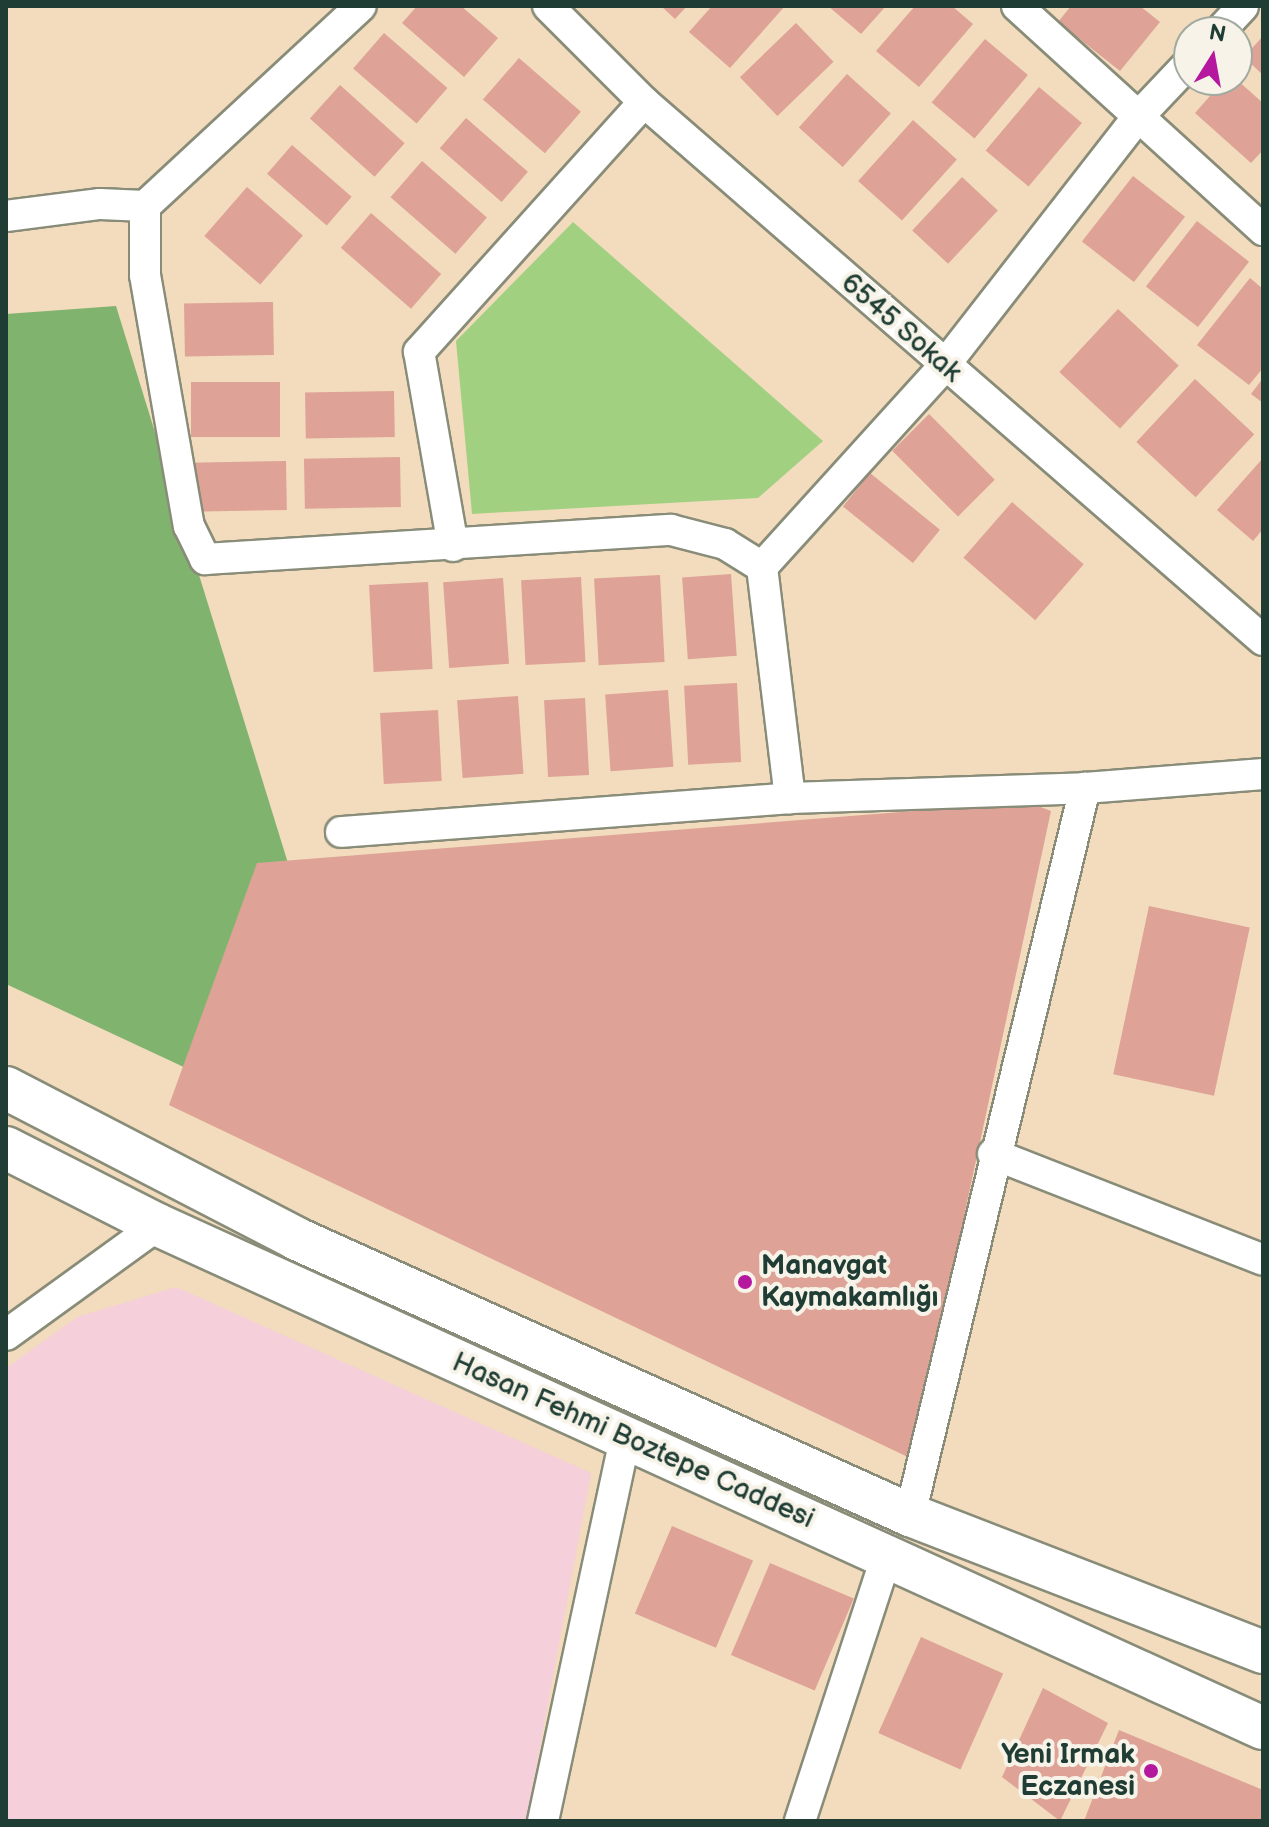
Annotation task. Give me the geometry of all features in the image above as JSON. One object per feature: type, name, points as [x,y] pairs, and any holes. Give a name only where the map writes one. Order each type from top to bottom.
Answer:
[{"type":"main road","name":"Hasan Fehmi Boztepe Caddesi","points":[[6,1088],[297,1239],[910,1515],[1263,1652]]},
{"type":"main road","name":"Hasan Fehmi Boztepe Caddesi","points":[[6,1148],[158,1225],[1263,1728]]},
{"type":"street","points":[[6,216],[100,204],[145,206],[361,6]]},
{"type":"street","name":"6545 Sokak","points":[[548,6],[644,102],[944,366],[1263,640]]},
{"type":"street","points":[[1017,6],[1263,230]]},
{"type":"street","points":[[790,798],[762,567],[944,366],[1138,117],[1173,80]]},
{"type":"street","points":[[453,546],[419,352],[644,102]]},
{"type":"street","points":[[145,206],[145,275],[189,526],[205,559],[453,546],[671,530],[725,544],[762,567]]},
{"type":"street","points":[[341,832],[790,798],[1085,788],[1263,774]]},
{"type":"street","points":[[910,1515],[993,1154],[1085,788]]},
{"type":"street","points":[[993,1154],[1263,1260]]},
{"type":"street","points":[[6,1335],[158,1225]]},
{"type":"street","points":[[543,1821],[625,1439]]},
{"type":"street","points":[[800,1821],[887,1555]]},
{"type":"shaded area","points":[[176,1287],[591,1473],[526,1821],[6,1821],[6,1368],[77,1317]]},
{"type":"green space","points":[[573,222],[823,441],[758,498],[472,514],[456,341]]},
{"type":"green space","points":[[116,306],[333,1009],[297,1120],[6,984],[6,314]]},
{"type":"building","points":[[417,6],[461,6],[498,38],[464,77],[402,23]]},
{"type":"building","points":[[661,6],[687,6],[675,19]]},
{"type":"building","points":[[712,6],[785,6],[730,68],[689,32]]},
{"type":"building","points":[[828,6],[886,6],[861,34]]},
{"type":"building","points":[[915,6],[952,6],[973,24],[919,87],[876,51]]},
{"type":"building","points":[[1071,6],[1140,6],[1160,22],[1120,71],[1058,22]]},
{"type":"building","points":[[796,23],[834,62],[777,116],[740,77]]},
{"type":"building","points":[[384,33],[447,88],[417,124],[353,68]]},
{"type":"building","points":[[1263,36],[1263,75],[1253,66],[1253,47]]},
{"type":"building","points":[[985,39],[1028,75],[975,139],[932,103]]},
{"type":"building","points":[[519,58],[581,112],[545,153],[483,100]]},
{"type":"building","points":[[847,74],[891,113],[843,167],[799,128]]},
{"type":"building","points":[[340,85],[405,143],[375,177],[310,118]]},
{"type":"building","points":[[1039,87],[1082,123],[1029,187],[986,151]]},
{"type":"building","points":[[1253,94],[1263,103],[1263,150],[1251,163],[1195,113],[1210,96]]},
{"type":"building","points":[[466,118],[528,172],[502,202],[440,148]]},
{"type":"building","points":[[913,120],[957,159],[902,220],[858,181]]},
{"type":"building","points":[[292,145],[352,197],[327,226],[267,174]]},
{"type":"building","points":[[422,161],[487,217],[455,254],[391,197]]},
{"type":"building","points":[[1133,176],[1185,217],[1134,282],[1082,241]]},
{"type":"building","points":[[962,177],[998,210],[948,264],[912,230]]},
{"type":"building","points":[[247,187],[303,236],[260,285],[204,236]]},
{"type":"building","points":[[371,213],[441,274],[411,309],[341,248]]},
{"type":"building","points":[[1197,221],[1249,262],[1198,327],[1146,286]]},
{"type":"building","points":[[1250,278],[1263,289],[1263,368],[1249,385],[1197,345]]},
{"type":"building","points":[[273,302],[274,355],[185,357],[184,304]]},
{"type":"building","points":[[1118,309],[1179,366],[1120,429],[1059,372]]},
{"type":"building","points":[[1263,378],[1263,403],[1251,394]]},
{"type":"building","points":[[1195,379],[1254,434],[1196,497],[1136,442]]},
{"type":"building","points":[[191,382],[280,382],[280,437],[191,437]]},
{"type":"building","points":[[394,391],[395,437],[306,439],[305,393]]},
{"type":"building","points":[[929,414],[995,480],[958,517],[892,451]]},
{"type":"building","points":[[400,457],[401,507],[305,509],[304,459]]},
{"type":"building","points":[[1263,458],[1263,529],[1253,541],[1217,510]]},
{"type":"building","points":[[286,461],[287,510],[190,512],[189,463]]},
{"type":"building","points":[[870,473],[940,530],[913,563],[843,506]]},
{"type":"building","points":[[1012,502],[1084,564],[1035,620],[963,558]]},
{"type":"building","points":[[731,574],[737,656],[688,659],[682,577]]},
{"type":"building","points":[[660,575],[665,662],[599,665],[594,578]]},
{"type":"building","points":[[581,577],[585,662],[526,665],[521,580]]},
{"type":"building","points":[[503,578],[509,664],[449,668],[443,582]]},
{"type":"building","points":[[428,582],[433,669],[374,672],[369,585]]},
{"type":"building","points":[[737,683],[741,762],[688,765],[684,686]]},
{"type":"building","points":[[668,690],[673,767],[611,771],[605,694]]},
{"type":"building","points":[[518,696],[523,774],[463,778],[457,700]]},
{"type":"building","points":[[585,698],[589,775],[548,777],[544,700]]},
{"type":"building","points":[[438,710],[442,781],[384,784],[380,713]]},
{"type":"building","name":"Manavgat Kaymakamlığı","points":[[1028,802],[1051,811],[912,1459],[169,1105],[257,863]]},
{"type":"building","points":[[1149,906],[1250,927],[1214,1096],[1113,1074]]},
{"type":"building","points":[[672,1526],[753,1560],[716,1648],[635,1613]]},
{"type":"building","points":[[770,1563],[854,1599],[815,1691],[731,1655]]},
{"type":"building","points":[[921,1637],[1003,1674],[961,1770],[878,1733]]},
{"type":"building","points":[[1043,1688],[1108,1723],[1060,1821],[1002,1777]]},
{"type":"building","points":[[1119,1730],[1263,1790],[1263,1821],[1084,1821]]},
{"type":"place","name":"Manavgat Kaymakamlığı","points":[[745,1282]]},
{"type":"place","name":"Yeni Irmak Eczanesi","points":[[1151,1771]]}]
